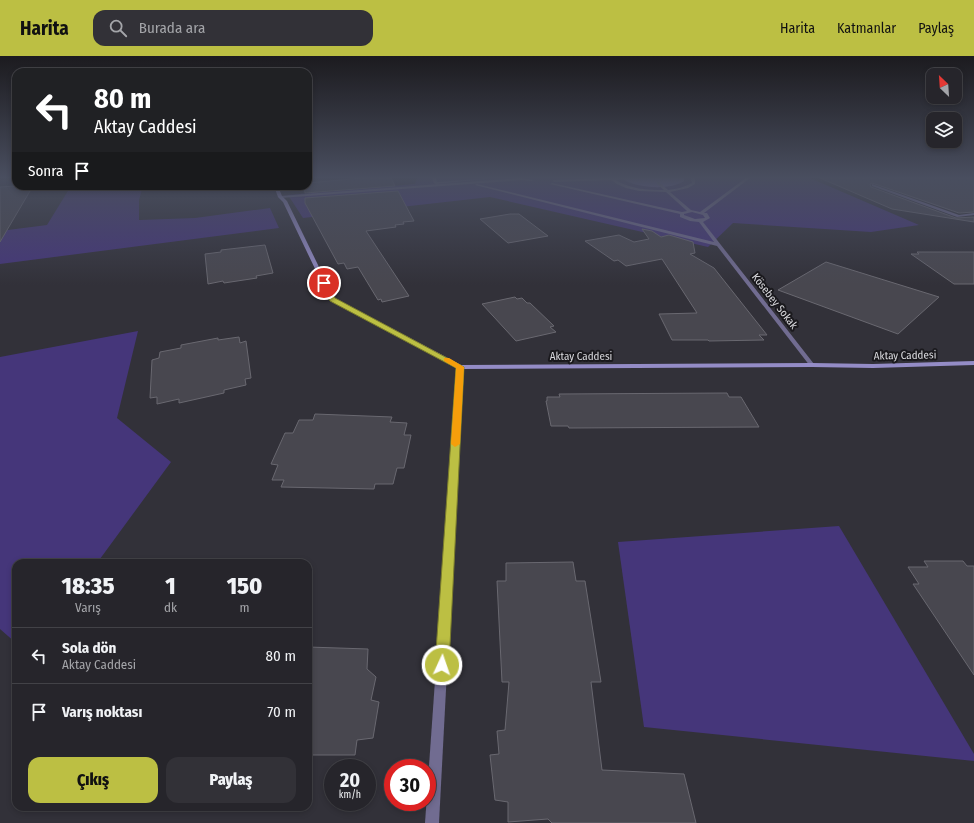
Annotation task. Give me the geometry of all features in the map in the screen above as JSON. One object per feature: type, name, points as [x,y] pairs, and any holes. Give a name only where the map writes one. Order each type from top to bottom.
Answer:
[{"type":"main road","name":"Aktay Caddesi","points":[[289,214],[332,299],[460,367],[873,366],[974,364]]},
{"type":"street","points":[[590,214],[720,247]]},
{"type":"street","points":[[682,214],[683,218],[700,221],[706,220],[709,217],[703,214]]},
{"type":"street","points":[[953,214],[959,216],[974,214]]},
{"type":"street","name":"Kösebey Sokak","points":[[700,221],[812,365]]},
{"type":"street","points":[[432,823],[460,367]]},
{"type":"shaded area","points":[[54,214],[139,214],[139,220],[195,218],[227,214],[273,214],[279,228],[0,264],[0,231],[47,225]]},
{"type":"shaded area","points":[[300,214],[340,214],[303,218]]},
{"type":"shaded area","points":[[563,214],[893,214],[919,225],[871,232],[733,223],[708,247]]},
{"type":"shaded area","points":[[138,331],[117,418],[171,462],[100,559],[12,559],[12,640],[0,629],[0,357]]},
{"type":"shaded area","points":[[839,526],[974,754],[974,761],[644,727],[618,542]]},
{"type":"building","points":[[0,214],[17,214],[0,242]]},
{"type":"building","points":[[311,214],[410,214],[414,221],[403,222],[404,224],[395,225],[396,227],[366,231],[409,296],[382,302],[381,299],[378,300],[358,267],[347,269],[344,263],[338,264]]},
{"type":"building","points":[[519,214],[548,236],[508,243],[480,219]]},
{"type":"building","points":[[922,214],[944,214],[956,218],[974,217],[974,222]]},
{"type":"building","points":[[642,229],[652,231],[661,237],[669,235],[693,242],[695,253],[690,254],[714,268],[767,335],[759,335],[764,340],[672,340],[659,314],[697,313],[662,259],[626,266],[618,260],[614,261],[585,241],[619,235],[634,242],[649,239]]},
{"type":"building","points":[[265,245],[273,273],[256,276],[257,278],[208,284],[205,254],[221,252],[221,250]]},
{"type":"building","points":[[917,252],[974,252],[974,284],[954,284],[911,254],[919,254]]},
{"type":"building","points":[[826,262],[939,297],[898,334],[778,290]]},
{"type":"building","points":[[515,297],[517,299],[522,298],[527,303],[530,303],[554,326],[550,327],[556,332],[516,341],[482,304]]},
{"type":"building","points":[[239,337],[240,343],[246,341],[251,378],[245,379],[246,385],[224,390],[224,393],[179,403],[179,399],[157,404],[157,397],[150,398],[152,360],[159,358],[160,352],[181,348],[181,345],[218,338],[218,340]]},
{"type":"building","points":[[727,393],[729,397],[741,397],[759,427],[569,428],[568,426],[551,426],[546,401],[547,397],[560,397],[559,394]]},
{"type":"building","points":[[315,414],[392,417],[390,422],[407,423],[404,435],[411,435],[404,468],[397,468],[393,484],[375,484],[374,489],[281,487],[284,480],[272,480],[278,465],[271,464],[285,433],[293,433],[299,420],[313,420]]},
{"type":"building","points":[[924,561],[963,561],[967,566],[974,566],[974,675],[913,584],[919,584],[908,567],[928,567]]},
{"type":"building","points":[[573,562],[576,581],[585,581],[601,682],[591,682],[602,770],[684,774],[696,823],[552,823],[548,819],[508,822],[508,802],[495,800],[490,755],[499,754],[497,731],[505,730],[509,682],[502,682],[497,581],[506,581],[506,563]]},
{"type":"building","points":[[312,647],[368,649],[367,669],[376,677],[371,700],[379,702],[373,738],[357,740],[355,755],[312,755]]},
{"type":"slow traffic","points":[[446,360],[460,367],[455,444]]},
{"type":"route","points":[[324,283],[332,299],[460,367],[442,665]]}]
